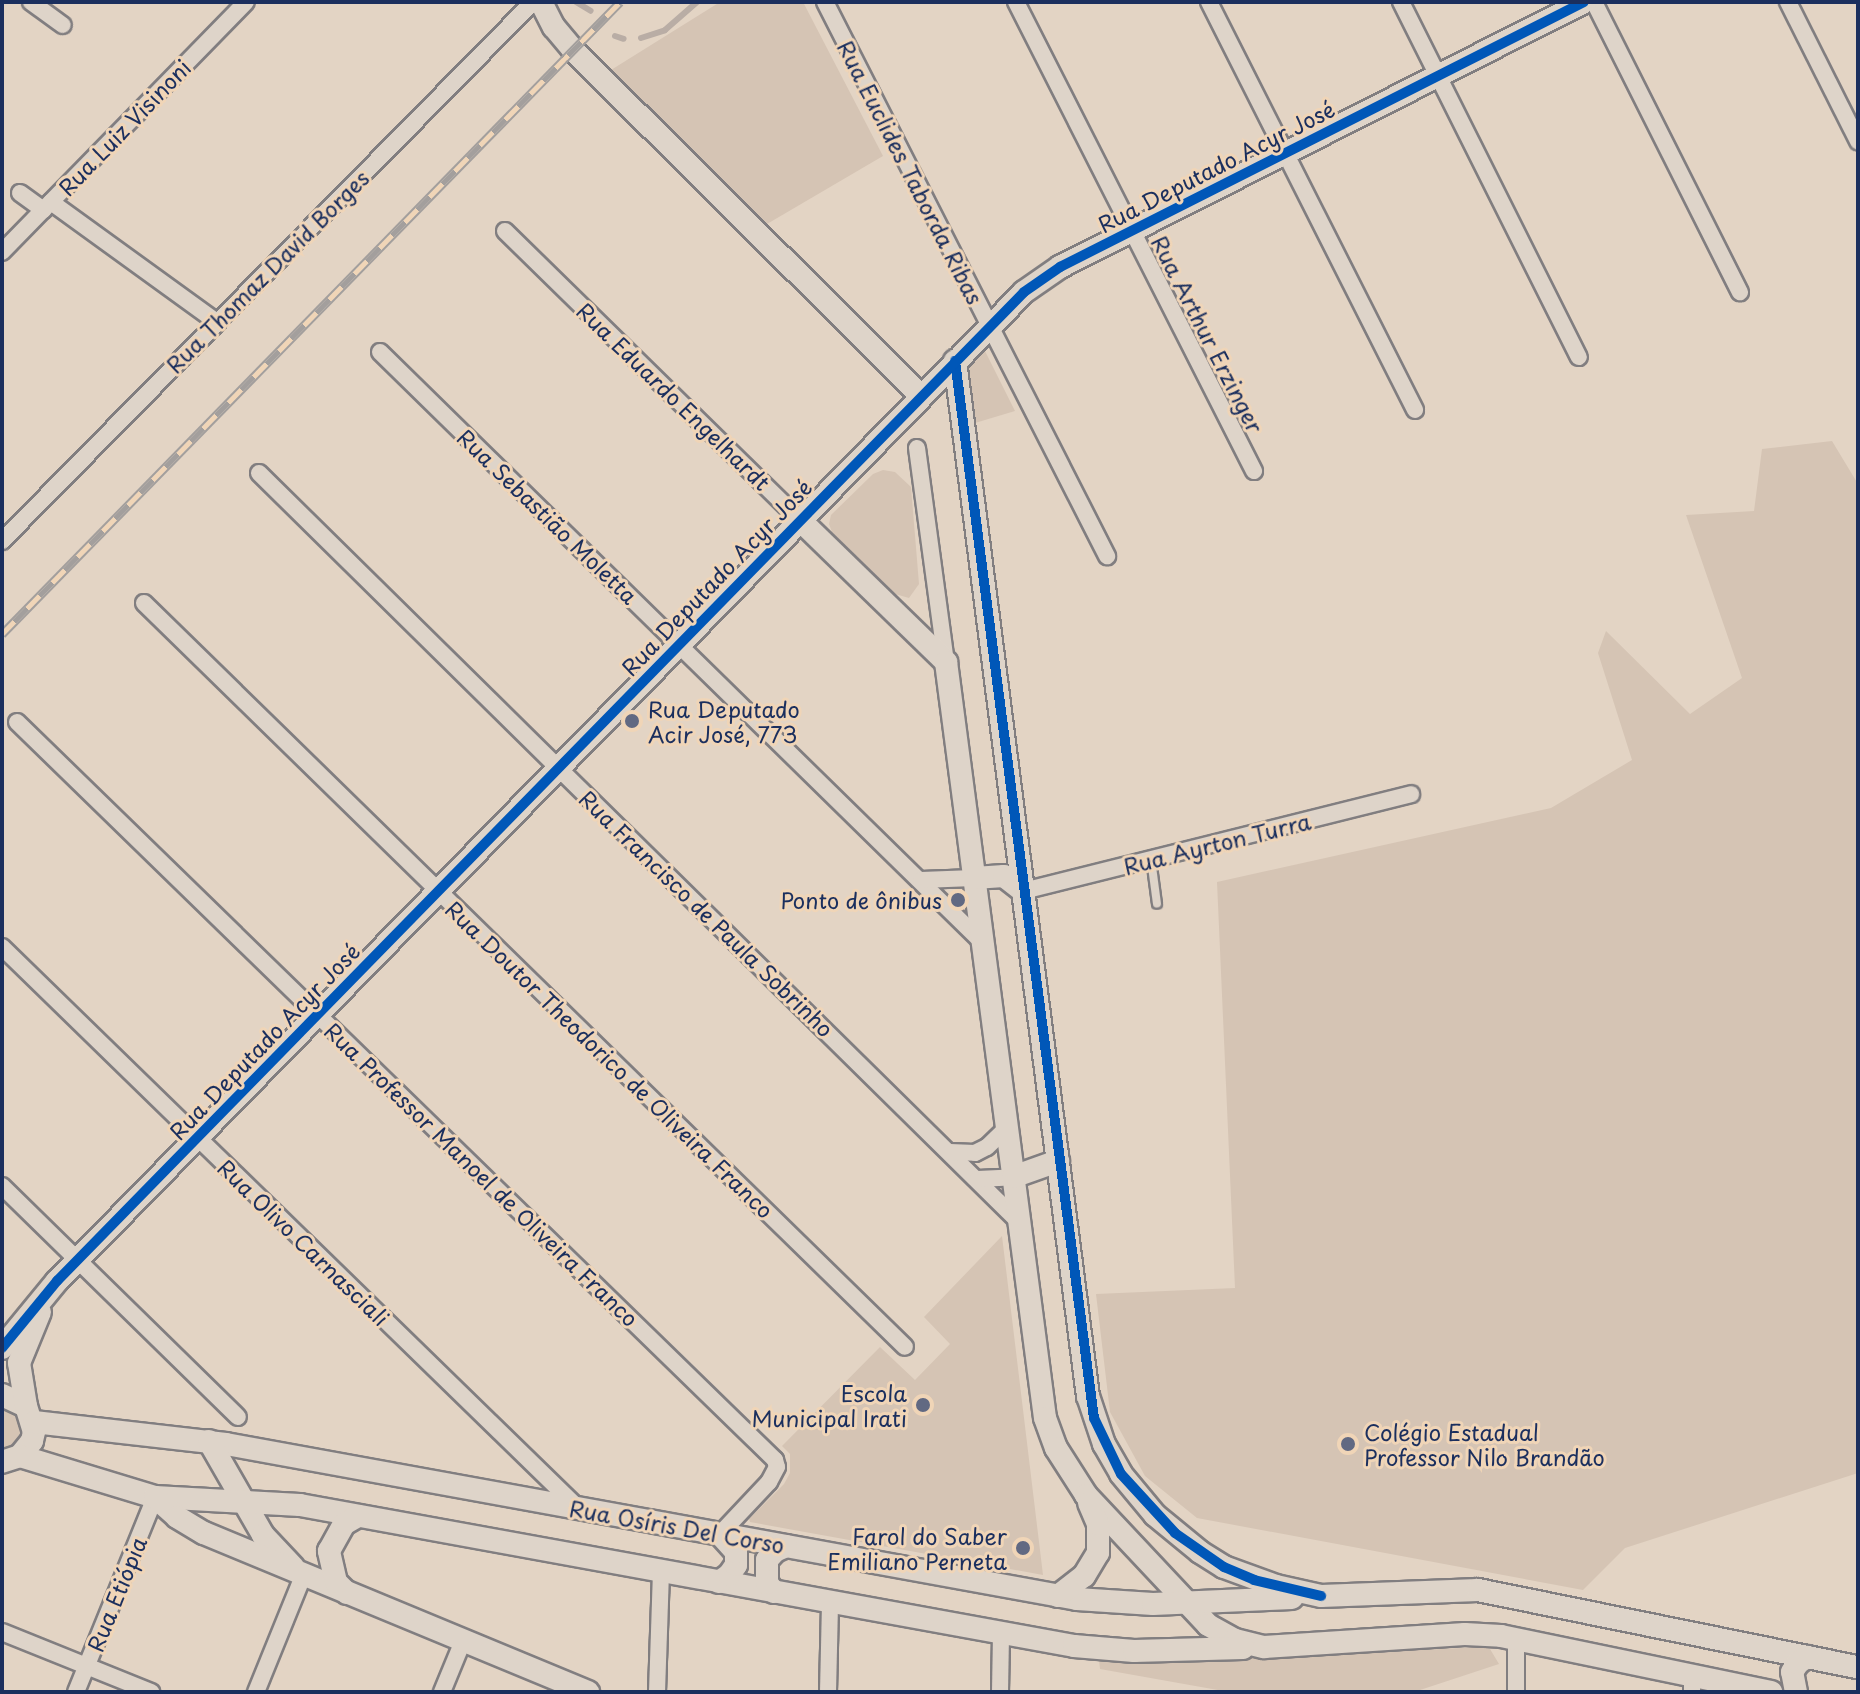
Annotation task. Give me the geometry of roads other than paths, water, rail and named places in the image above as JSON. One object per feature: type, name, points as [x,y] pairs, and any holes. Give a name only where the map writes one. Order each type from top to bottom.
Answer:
[{"type":"street","points":[[31,2],[63,25]]},
{"type":"street","name":"Rua Luiz Visinoni","points":[[2,252],[246,2]]},
{"type":"street","name":"Rua Thomaz David Borges","points":[[2,541],[533,2]]},
{"type":"street","points":[[541,2],[567,44],[921,396]]},
{"type":"street","name":"Rua Euclides Taborda Ribas","points":[[825,2],[1107,556]]},
{"type":"street","name":"Rua Arthur Erzinger","points":[[1016,2],[1254,471]]},
{"type":"street","points":[[1209,2],[1415,410]]},
{"type":"street","points":[[1401,2],[1579,357]]},
{"type":"street","name":"Rua Deputado Acyr José","points":[[2,1348],[57,1281],[955,361],[1040,279],[1584,2]]},
{"type":"street","points":[[1594,2],[1740,292]]},
{"type":"street","points":[[1788,2],[1858,141]]},
{"type":"street","points":[[20,193],[47,206],[217,322]]},
{"type":"street","name":"Rua Eduardo Engelhardt","points":[[505,231],[946,662]]},
{"type":"street","name":"Rua Sebastião Moletta","points":[[380,352],[983,943]]},
{"type":"street","points":[[955,361],[1088,1396],[1104,1444],[1121,1474],[1175,1533],[1224,1567],[1265,1583],[1321,1596],[1478,1590],[1858,1667]]},
{"type":"street","points":[[917,448],[1045,1418],[1060,1457],[1086,1495],[1187,1603],[1222,1634],[1264,1647]]},
{"type":"street","name":"Rua Francisco de Paula Sobrinho","points":[[259,473],[1019,1222]]},
{"type":"street","name":"Rua Doutor Theodorico de Oliveira Franco","points":[[144,603],[905,1347]]},
{"type":"street","name":"Rua Professor Manoel de Oliveira Franco","points":[[17,722],[775,1460],[777,1467],[769,1482],[720,1534]]},
{"type":"street","name":"Rua Ayrton Turra","points":[[1023,891],[1411,794]]},
{"type":"street","points":[[921,880],[1004,876],[1023,891]]},
{"type":"street","name":"Rua Olivo Carnasciali","points":[[2,947],[577,1508]]},
{"type":"street","points":[[950,1152],[975,1153],[987,1147],[1007,1128]]},
{"type":"street","points":[[978,1179],[1013,1177],[1058,1161]]},
{"type":"street","points":[[2,1186],[238,1417]]},
{"type":"street","name":"Rua Deputado Acyr José","points":[[30,1414],[19,1379],[22,1350],[57,1281]]},
{"type":"street","name":"Rua Osíris Del Corso","points":[[2,1395],[30,1414],[209,1441],[1058,1596],[1123,1604],[1321,1596]]},
{"type":"street","points":[[8,1462],[32,1441],[30,1414]]},
{"type":"street","points":[[209,1441],[263,1535],[303,1576]]},
{"type":"street","name":"Rua Osíris Del Corso","points":[[8,1462],[155,1497],[300,1505],[1103,1650],[1264,1647],[1465,1634],[1516,1638],[1692,1684],[1760,1690]]},
{"type":"street","points":[[530,1499],[537,1486],[538,1470]]},
{"type":"street","points":[[1058,1596],[1084,1576],[1098,1553],[1098,1524],[1086,1495]]},
{"type":"street","points":[[155,1497],[204,1533],[588,1692]]},
{"type":"street","name":"Rua Etiópia","points":[[76,1692],[155,1497]]},
{"type":"street","points":[[347,1593],[336,1582],[329,1551],[344,1524],[358,1516]]},
{"type":"street","points":[[719,1582],[736,1565],[736,1552],[720,1534]]},
{"type":"street","points":[[774,1592],[767,1583],[767,1560],[786,1546]]},
{"type":"street","points":[[657,1692],[661,1571]]},
{"type":"street","points":[[256,1692],[303,1576]]},
{"type":"street","points":[[828,1692],[830,1602]]},
{"type":"street","points":[[2,1632],[151,1692]]},
{"type":"street","points":[[1000,1692],[1001,1633]]},
{"type":"street","points":[[1516,1638],[1516,1692]]},
{"type":"street","points":[[442,1692],[463,1641]]},
{"type":"street","points":[[1758,1647],[1768,1665],[1759,1683],[1760,1690]]},
{"type":"street","points":[[1796,1692],[1792,1672],[1807,1657]]},
{"type":"lane","points":[[1151,859],[1157,904]]},
{"type":"waterway","points":[[576,2],[591,11]]},
{"type":"waterway","points":[[641,38],[665,30],[697,2]]},
{"type":"waterway","points":[[615,36],[624,39]]},
{"type":"railway","points":[[2,634],[620,2]]},
{"type":"place","name":"Rua Deputado Acir José, 773","points":[[632,721]]},
{"type":"place","name":"Ponto de ônibus","points":[[958,900]]},
{"type":"place","name":"Escola Municipal Irati","points":[[923,1405]]},
{"type":"place","name":"Colégio Estadual Professor Nilo Brandão","points":[[1348,1444]]},
{"type":"place","name":"Farol do Saber Emiliano Perneta","points":[[1023,1548]]}]
